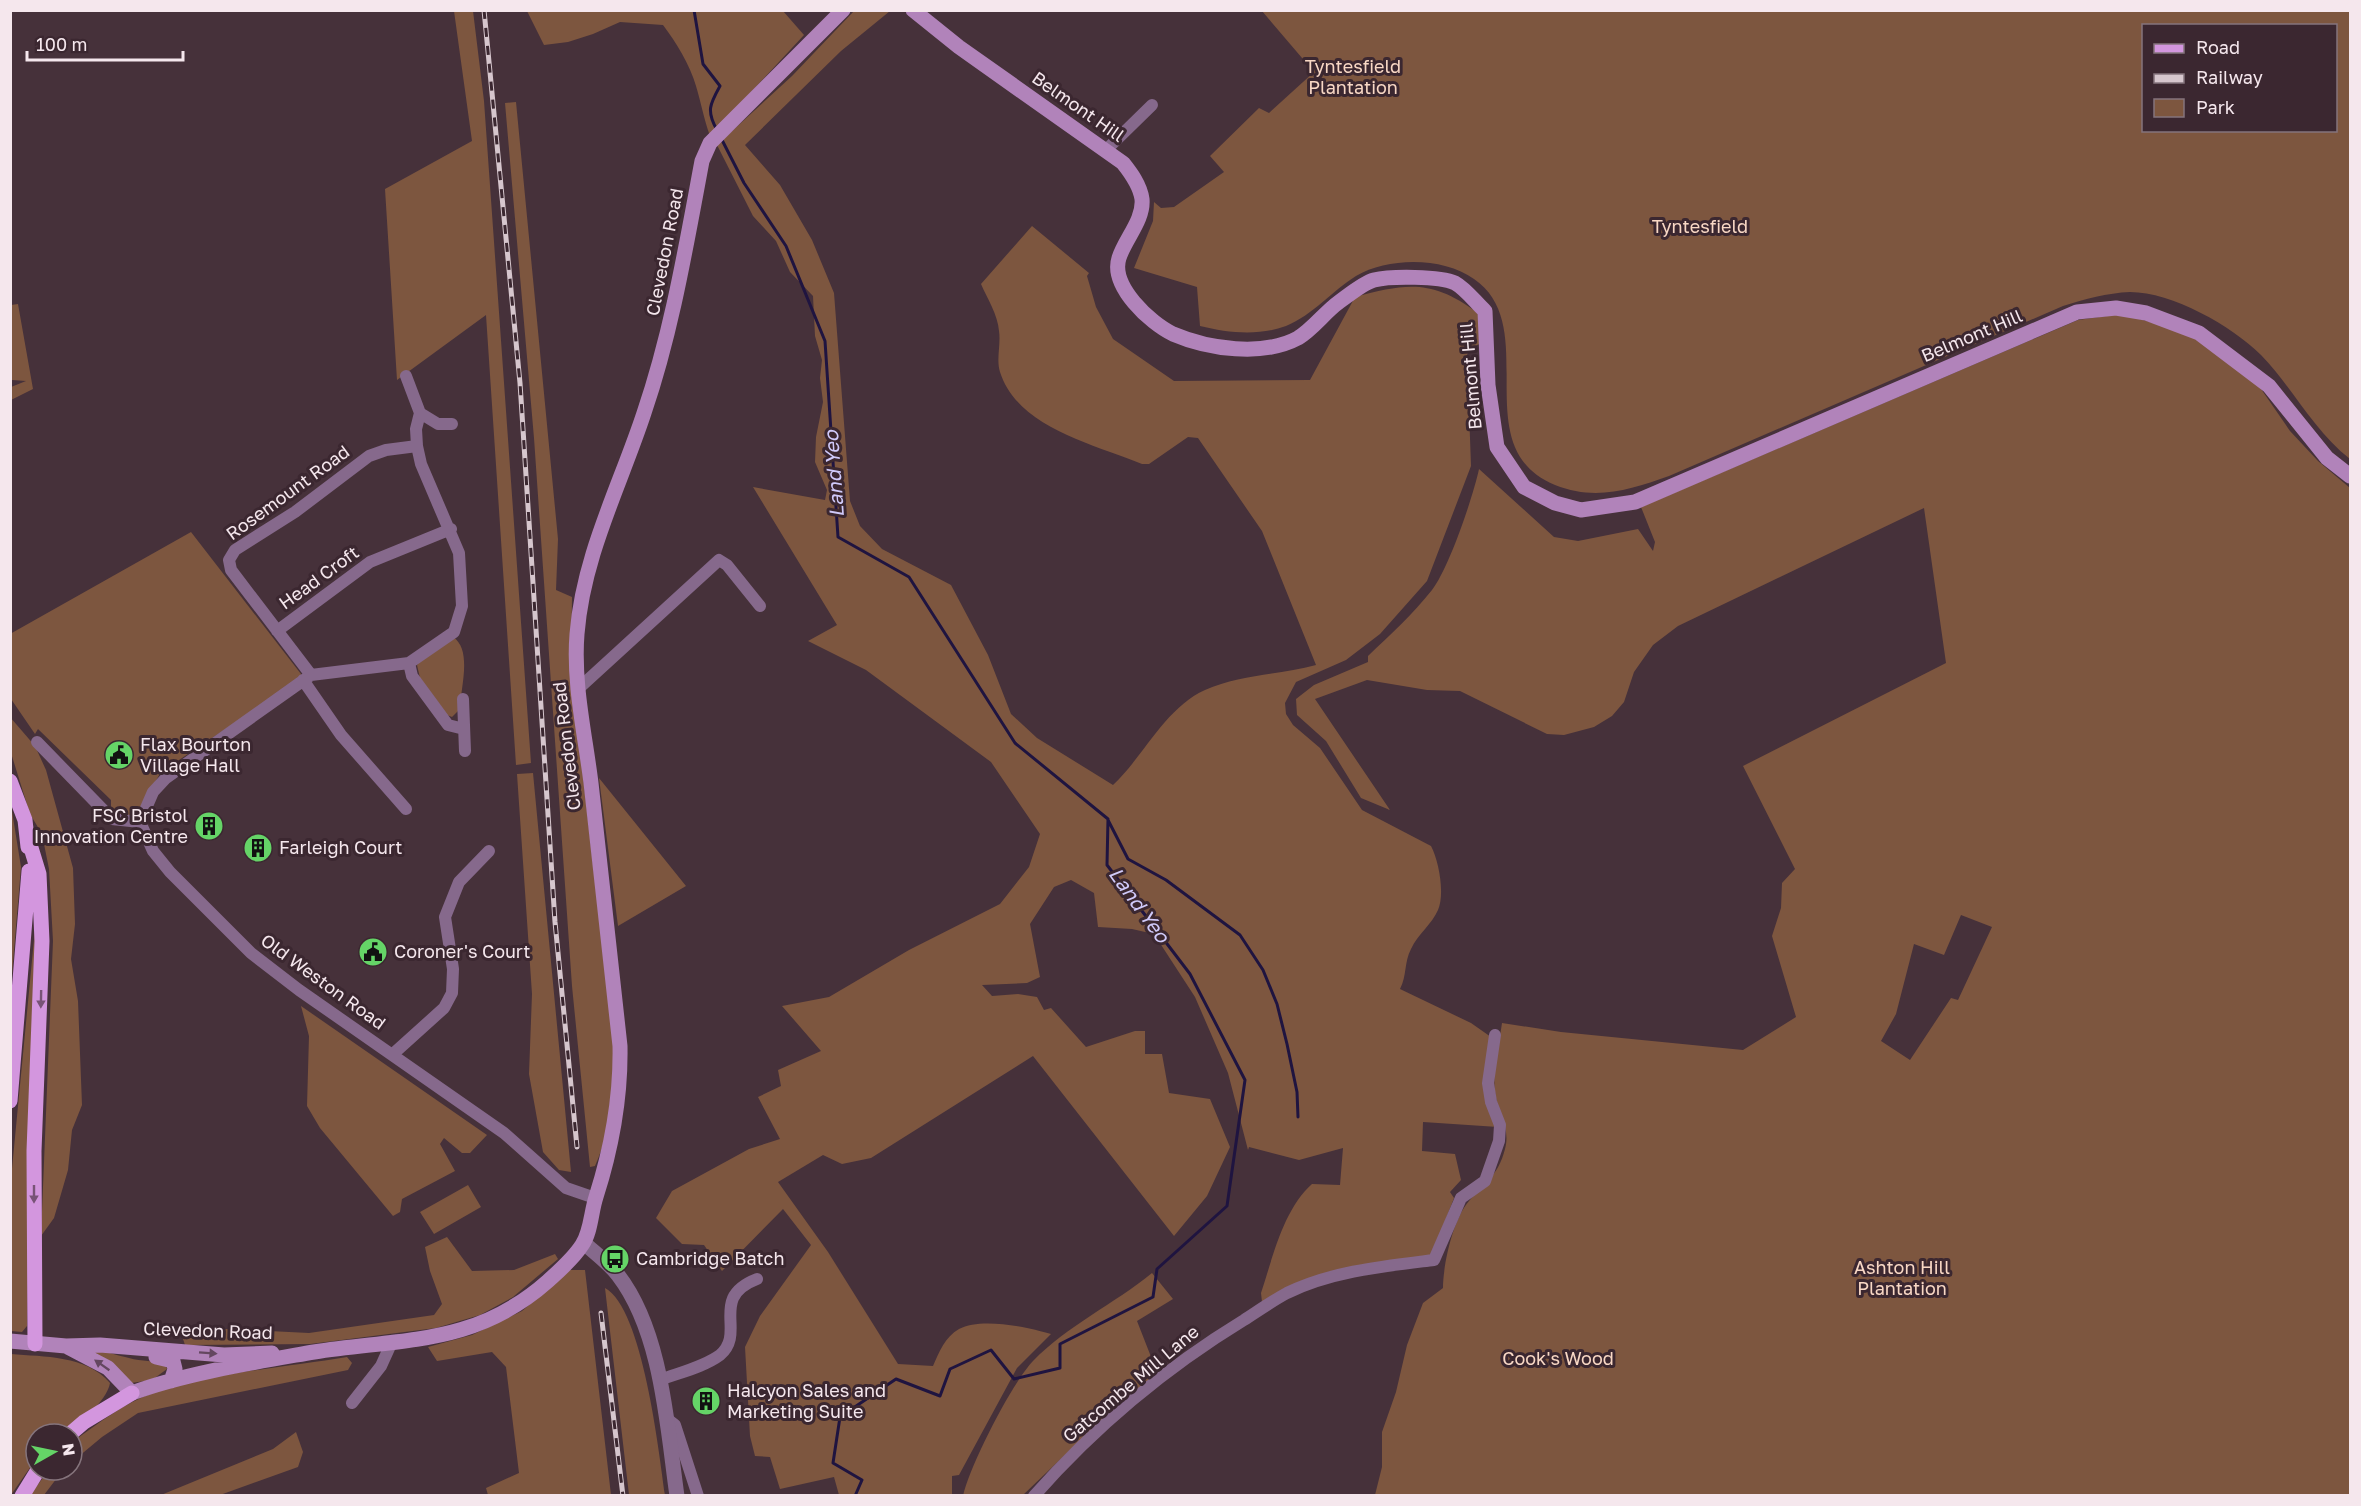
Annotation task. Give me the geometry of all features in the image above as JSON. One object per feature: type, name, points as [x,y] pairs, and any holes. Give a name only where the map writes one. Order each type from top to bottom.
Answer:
[{"type":"main road","name":"Clevedon Road","points":[[10,1341],[66,1346],[100,1345],[224,1355],[314,1352],[391,1344],[462,1331],[509,1310],[532,1295],[570,1260],[584,1243],[595,1198],[610,1155],[617,1110],[620,1046],[591,780],[578,689],[577,635],[588,574],[597,539],[644,413],[672,320],[702,161],[718,133],[843,10]]},
{"type":"main road","name":"Belmont Hill","points":[[913,10],[958,47],[1123,163],[1136,181],[1142,200],[1136,225],[1118,259],[1119,279],[1129,297],[1144,313],[1173,333],[1210,345],[1244,349],[1273,345],[1298,338],[1338,303],[1372,280],[1417,278],[1455,283],[1485,311],[1488,385],[1497,447],[1524,487],[1555,503],[1581,510],[1635,502],[2077,312],[2116,308],[2146,313],[2199,333],[2270,386],[2327,458],[2350,476]]},
{"type":"main road","points":[[10,781],[25,820],[30,884],[10,1101]]},
{"type":"main road","points":[[28,838],[39,874],[42,940],[34,1151],[35,1344]]},
{"type":"main road","points":[[10,1023],[21,987]]},
{"type":"main road","name":"Clevedon Road","points":[[100,1345],[131,1354],[170,1359],[175,1364],[171,1381]]},
{"type":"main road","name":"Clevedon Road","points":[[66,1346],[108,1368],[132,1393],[171,1381],[314,1352]]},
{"type":"main road","points":[[84,1422],[132,1393]]},
{"type":"main road","points":[[22,1496],[31,1482]]},
{"type":"street","points":[[1106,150],[1152,105]]},
{"type":"street","points":[[37,742],[112,819],[140,822],[153,792],[166,778],[307,678],[409,663],[454,632],[462,606],[459,553],[451,529],[421,464],[416,429],[420,413],[406,376]]},
{"type":"street","points":[[420,413],[438,424],[452,424]]},
{"type":"street","name":"Rosemount Road","points":[[406,809],[341,735],[297,658],[231,570],[229,560],[235,550],[295,512],[369,456],[386,450],[417,446]]},
{"type":"street","name":"Head Croft","points":[[277,631],[370,562],[451,529]]},
{"type":"street","points":[[578,689],[719,560],[727,565],[760,606]]},
{"type":"street","points":[[409,663],[412,676],[448,725],[464,729]]},
{"type":"street","points":[[463,699],[465,751]]},
{"type":"street","name":"Old Weston Road","points":[[140,822],[153,851],[170,872],[251,953],[299,990],[504,1133],[566,1188],[595,1198]]},
{"type":"street","points":[[393,1054],[444,1008],[452,993],[453,969],[445,917],[459,882],[489,851]]},
{"type":"street","name":"Gatcombe Mill Lane","points":[[1034,1496],[1056,1471],[1128,1404],[1207,1342],[1288,1293],[1365,1268],[1434,1260],[1461,1198],[1485,1181],[1499,1141],[1500,1125],[1491,1102],[1488,1083],[1495,1035]]},
{"type":"street","points":[[584,1243],[618,1275],[634,1302],[660,1380],[678,1496]]},
{"type":"street","points":[[660,1380],[721,1354],[728,1341],[731,1327],[730,1303],[736,1291],[757,1279]]},
{"type":"street","points":[[352,1403],[381,1366],[391,1344]]},
{"type":"street","points":[[666,1418],[675,1425],[698,1496]]},
{"type":"green space","points":[[454,11],[473,11],[484,101],[531,763],[516,765],[486,315],[397,380],[385,189],[472,141]]},
{"type":"green space","points":[[527,11],[783,11],[804,35],[710,136],[690,70],[678,46],[663,25],[620,22],[568,42],[544,45]]},
{"type":"green space","points":[[854,11],[890,11],[841,51],[745,145],[780,185],[812,240],[834,293],[850,501],[860,526],[882,549],[951,585],[988,655],[1011,714],[1037,738],[1113,785],[1166,720],[1191,698],[1205,690],[1232,681],[1316,665],[1262,531],[1198,438],[1188,437],[1149,464],[1142,464],[1081,441],[1040,420],[1023,407],[1009,391],[1000,372],[998,325],[981,284],[1032,226],[1089,273],[1087,276],[1096,307],[1113,339],[1174,381],[1310,380],[1355,297],[1405,287],[1433,289],[1462,302],[1478,313],[1482,343],[1470,348],[1467,355],[1471,466],[1427,581],[1380,634],[1346,660],[1296,682],[1285,703],[1286,714],[1293,725],[1320,748],[1362,810],[1431,846],[1440,878],[1440,903],[1435,915],[1411,949],[1400,989],[1471,1023],[1491,1037],[1484,1083],[1498,1127],[1423,1122],[1422,1151],[1455,1154],[1461,1180],[1450,1192],[1454,1198],[1431,1257],[1412,1259],[1262,1302],[1261,1293],[1286,1220],[1293,1207],[1312,1184],[1340,1185],[1343,1148],[1299,1160],[1249,1147],[1248,1150],[1228,1073],[1195,997],[1154,934],[1132,929],[1098,927],[1094,893],[1071,880],[1054,887],[1030,924],[1040,977],[1027,983],[982,985],[992,996],[1018,994],[1037,997],[1044,1010],[1051,1008],[1086,1047],[1135,1031],[1145,1031],[1145,1054],[1162,1054],[1169,1093],[1210,1099],[1230,1147],[1207,1196],[1174,1236],[1033,1056],[871,1158],[842,1164],[823,1155],[778,1182],[828,1252],[898,1364],[933,1366],[950,1336],[968,1325],[1005,1324],[1051,1334],[1017,1368],[959,1475],[952,1476],[952,1495],[839,1495],[834,1477],[780,1489],[770,1457],[755,1456],[750,1436],[745,1347],[760,1316],[811,1245],[783,1209],[722,1271],[704,1245],[682,1244],[656,1218],[672,1191],[749,1149],[780,1139],[758,1097],[781,1086],[778,1070],[821,1051],[782,1006],[829,997],[909,950],[1000,904],[1029,867],[1040,834],[991,762],[866,670],[808,641],[837,625],[753,487],[825,500],[827,490],[815,462],[816,437],[823,402],[820,378],[822,360],[815,336],[813,296],[790,272],[776,241],[753,216],[717,145],[792,76]]},
{"type":"green space","name":"Tyntesfield Plantation","points":[[1262,11],[2350,11],[2350,459],[2325,435],[2272,368],[2249,344],[2218,322],[2182,304],[2130,292],[2096,297],[2063,306],[1655,481],[1612,492],[1570,490],[1555,485],[1528,467],[1514,444],[1508,416],[1503,326],[1494,300],[1474,279],[1461,272],[1432,263],[1384,265],[1356,276],[1305,316],[1286,326],[1265,331],[1243,332],[1200,326],[1197,287],[1134,268],[1153,221],[1154,202],[1161,208],[1174,207],[1224,172],[1210,156],[1259,108],[1269,113],[1314,72]]},
{"type":"green space","points":[[516,102],[558,539],[556,590],[572,597],[571,669],[614,1050],[608,1124],[601,1152],[595,1166],[590,1167],[572,986],[534,438],[505,103]]},
{"type":"green space","points":[[18,304],[33,389],[11,400],[11,387],[26,381],[12,380],[11,376],[11,305]]},
{"type":"green space","name":"Ashton Hill Plantation","points":[[2121,314],[2190,333],[2259,386],[2290,431],[2318,461],[2350,488],[2350,1495],[1375,1495],[1382,1467],[1382,1432],[1396,1392],[1407,1345],[1423,1303],[1443,1288],[1447,1255],[1463,1209],[1491,1178],[1499,1166],[1505,1149],[1505,1127],[1494,1084],[1502,1023],[1561,1032],[1743,1050],[1796,1017],[1772,936],[1781,908],[1782,883],[1795,869],[1743,766],[1946,663],[1924,508],[1678,626],[1653,645],[1634,672],[1624,702],[1612,716],[1594,727],[1564,735],[1547,734],[1460,691],[1427,690],[1367,680],[1315,699],[1390,810],[1361,798],[1326,741],[1297,715],[1296,699],[1314,685],[1368,662],[1368,656],[1432,590],[1453,549],[1472,497],[1479,469],[1554,537],[1578,541],[1638,529],[1653,551],[1655,542],[1641,507],[2078,320]],"holes":[[[1961,915],[1992,927],[1958,1000],[1951,998],[1910,1060],[1881,1041],[1896,1014],[1914,944],[1944,955]]]},
{"type":"green space","points":[[191,532],[301,674],[299,680],[161,772],[136,814],[125,818],[111,811],[111,800],[38,729],[35,734],[11,699],[10,634]]},
{"type":"green space","points":[[453,637],[463,651],[464,671],[460,709],[452,717],[447,715],[420,678],[417,665],[421,659]]},
{"type":"green space","points":[[10,717],[35,746],[46,770],[73,868],[75,924],[71,959],[78,1001],[82,1105],[72,1130],[68,1170],[54,1218],[41,1236],[53,941],[49,869],[42,834],[30,814],[11,753]]},
{"type":"green space","points":[[533,773],[571,1172],[559,1170],[543,1152],[529,1074],[532,994],[517,774]]},
{"type":"green space","points":[[599,778],[686,886],[618,926]]},
{"type":"green space","points":[[10,805],[21,867],[11,986]]},
{"type":"green space","points":[[35,929],[27,1326],[22,1332],[11,1331],[11,1179]]},
{"type":"green space","points":[[301,1006],[487,1135],[470,1153],[462,1153],[444,1138],[440,1144],[455,1171],[402,1199],[400,1212],[393,1216],[320,1128],[307,1106],[309,1036]]},
{"type":"green space","points":[[468,1185],[481,1207],[434,1234],[420,1212]]},
{"type":"green space","points":[[447,1237],[472,1271],[514,1270],[555,1254],[558,1259],[513,1297],[480,1315],[436,1328],[310,1344],[185,1345],[181,1333],[206,1328],[309,1333],[434,1315],[442,1304],[430,1271],[425,1247]]},
{"type":"green space","points":[[570,1270],[585,1270],[611,1495],[488,1495],[486,1488],[519,1473],[506,1367],[492,1352],[437,1361],[428,1347],[472,1335],[522,1311]]},
{"type":"green space","points":[[1152,1273],[1173,1299],[1137,1321],[1155,1367],[1155,1377],[1069,1451],[1023,1495],[963,1496],[974,1465],[993,1425],[1014,1387],[1033,1361],[1046,1348]]},
{"type":"green space","points":[[605,1288],[618,1301],[630,1323],[639,1351],[653,1416],[665,1495],[629,1495]]},
{"type":"green space","points":[[82,1349],[157,1362],[166,1366],[167,1369],[152,1380],[131,1383]]},
{"type":"green space","points":[[11,1354],[64,1359],[89,1367],[100,1374],[110,1383],[108,1390],[98,1405],[79,1422],[24,1422],[24,1476],[11,1495]]},
{"type":"green space","points":[[347,1357],[352,1363],[348,1370],[138,1413],[84,1452],[84,1434],[122,1408],[153,1393],[223,1375]]},
{"type":"green space","points":[[296,1432],[303,1452],[298,1467],[220,1495],[161,1495],[273,1449]]},
{"type":"green space","points":[[40,1482],[54,1482],[44,1495],[29,1496]]},
{"type":"waterway","name":"Land Yeo","points":[[694,10],[703,64],[720,86],[710,112],[717,130]]},
{"type":"waterway","name":"Land Yeo","points":[[721,138],[744,183],[786,246],[825,341],[838,537],[909,577],[1015,743],[1108,819],[1107,865],[1190,974],[1245,1080],[1227,1206],[1157,1269],[1153,1297],[1060,1344],[1060,1368],[1014,1379],[991,1350],[950,1369],[940,1396],[896,1379],[840,1417],[833,1463],[862,1480],[855,1496]]},
{"type":"waterway","points":[[1108,820],[1128,859],[1166,880],[1240,935],[1263,970],[1277,1004],[1287,1044],[1297,1092],[1298,1117]]},
{"type":"railway","points":[[484,10],[520,383],[555,922],[577,1147]]},
{"type":"railway","points":[[601,1313],[623,1496]]},
{"type":"place","name":"Flax Bourton Village Hall","points":[[119,755]]},
{"type":"place","name":"FSC Bristol Innovation Centre","points":[[209,826]]},
{"type":"place","name":"Farleigh Court","points":[[258,848]]},
{"type":"place","name":"Coroner's Court","points":[[373,952]]},
{"type":"place","name":"Cambridge Batch","points":[[615,1259]]},
{"type":"place","name":"Halcyon Sales and Marketing Suite","points":[[706,1401]]},
{"type":"park label","name":"Tyntesfield","points":[[1700,227]]},
{"type":"park label","name":"Cook's Wood","points":[[1558,1359]]}]
